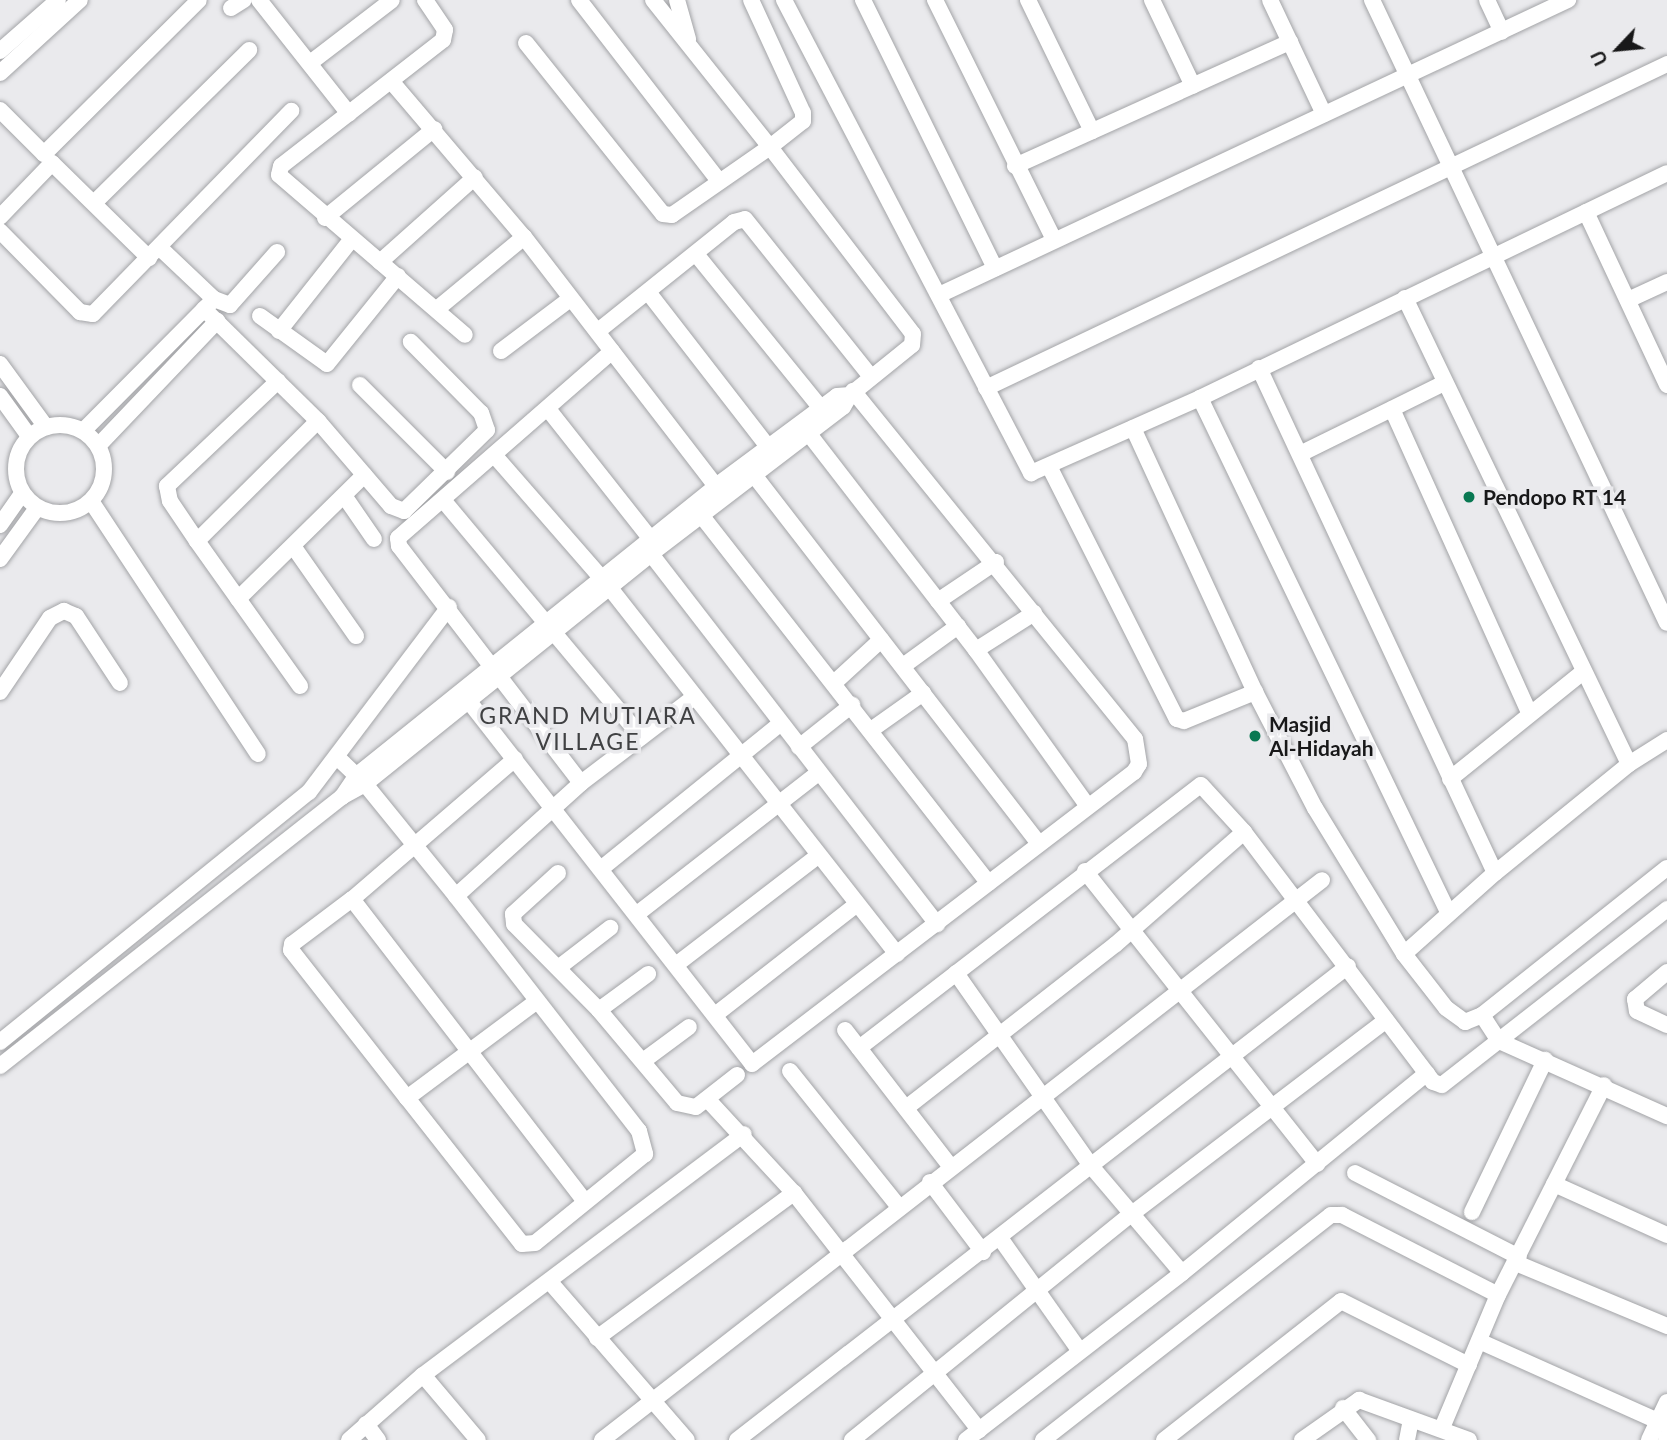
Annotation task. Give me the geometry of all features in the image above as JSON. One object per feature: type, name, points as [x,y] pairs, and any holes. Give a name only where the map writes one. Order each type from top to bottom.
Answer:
[{"type":"street","points":[[0,51],[58,0]]},
{"type":"street","points":[[0,72],[80,0]]},
{"type":"street","points":[[0,217],[48,158],[199,0]]},
{"type":"street","points":[[259,0],[349,114]]},
{"type":"street","points":[[310,63],[392,0]]},
{"type":"street","points":[[425,0],[446,35],[279,169],[283,180],[325,218],[398,276],[465,335]]},
{"type":"street","points":[[579,0],[719,181]]},
{"type":"street","points":[[0,1066],[328,811],[361,779],[496,669],[912,345],[913,334],[653,0]]},
{"type":"street","points":[[677,0],[691,48]]},
{"type":"street","points":[[526,43],[663,214],[673,215],[803,121],[803,113],[751,0]]},
{"type":"street","points":[[784,0],[939,295],[1024,467],[1031,473],[1050,468],[1199,398],[1667,173]]},
{"type":"street","points":[[863,0],[995,268]]},
{"type":"street","points":[[934,0],[1054,240]]},
{"type":"street","points":[[1028,0],[1092,131]]},
{"type":"street","points":[[1152,0],[1193,86]]},
{"type":"street","points":[[1270,0],[1324,114]]},
{"type":"street","points":[[1372,0],[1490,258],[1667,623]]},
{"type":"street","points":[[1487,0],[1502,32]]},
{"type":"street","points":[[939,295],[1568,0]]},
{"type":"street","points":[[1015,166],[1290,42]]},
{"type":"street","points":[[94,202],[249,50]]},
{"type":"street","points":[[986,388],[1667,64]]},
{"type":"street","points":[[391,81],[524,237],[720,492]]},
{"type":"street","points":[[0,110],[94,202],[209,304],[217,321],[318,421],[391,506],[404,511],[480,440],[487,430],[485,422],[411,342]]},
{"type":"street","points":[[0,231],[87,316],[154,253],[291,111]]},
{"type":"street","points":[[325,218],[433,128]]},
{"type":"street","points":[[380,262],[475,177]]},
{"type":"street","points":[[1586,212],[1667,385]]},
{"type":"street","points":[[598,331],[734,222],[750,222],[871,377]]},
{"type":"street","points":[[437,309],[524,237]]},
{"type":"street","points":[[279,331],[351,240]]},
{"type":"street","points":[[83,431],[209,304],[230,305],[277,252]]},
{"type":"street","points":[[696,254],[825,414]]},
{"type":"street","points":[[260,316],[279,331],[330,362],[398,276]]},
{"type":"street","points":[[1629,300],[1667,282]]},
{"type":"street","points":[[648,292],[772,452]]},
{"type":"street","points":[[1405,298],[1629,764]]},
{"type":"street","points":[[501,351],[570,299]]},
{"type":"street","points":[[98,446],[217,321]]},
{"type":"street","points":[[581,783],[398,542],[400,534],[495,456],[612,351]]},
{"type":"street","points":[[0,364],[46,427]]},
{"type":"street","points":[[1259,368],[1495,873]]},
{"type":"street","points":[[278,381],[167,486],[170,501],[300,686]]},
{"type":"street","points":[[1300,454],[1444,383]]},
{"type":"street","points":[[360,385],[447,472]]},
{"type":"street","points":[[467,699],[677,964],[750,1063],[756,1064],[1087,805],[1134,772],[1139,764],[1135,739],[996,562],[852,393]]},
{"type":"street","points":[[0,396],[29,436]]},
{"type":"street","points":[[1199,398],[1448,912]]},
{"type":"street","points":[[548,409],[653,547],[780,724],[937,924]]},
{"type":"street","points":[[1392,410],[1529,713]]},
{"type":"street","points":[[653,547],[701,515],[720,492],[754,475],[772,452],[809,434],[825,414]]},
{"type":"street","points":[[197,541],[318,421]]},
{"type":"street","points":[[62,425],[83,431],[98,446],[104,475],[91,501],[65,513],[37,508],[22,494],[15,476],[17,456],[29,436],[46,427],[62,425]]},
{"type":"street","points":[[1133,428],[1255,692],[1315,808],[1404,954],[1446,1008],[1465,1022],[1482,1015],[1667,868]]},
{"type":"street","points":[[809,434],[976,650],[1087,805]]},
{"type":"street","points":[[495,456],[606,584],[897,954]]},
{"type":"street","points":[[1050,468],[1177,719],[1184,721],[1255,692]]},
{"type":"street","points":[[238,599],[345,497],[364,475]]},
{"type":"street","points":[[754,475],[1038,843]]},
{"type":"street","points":[[0,526],[22,494]]},
{"type":"street","points":[[345,497],[374,539]]},
{"type":"street","points":[[443,500],[641,737]]},
{"type":"street","points":[[91,501],[258,754]]},
{"type":"street","points":[[0,559],[37,508]]},
{"type":"street","points":[[701,515],[852,705],[988,883]]},
{"type":"street","points":[[293,546],[356,636]]},
{"type":"street","points":[[937,601],[996,562]]},
{"type":"street","points":[[0,1042],[309,792],[449,607]]},
{"type":"street","points":[[0,692],[50,618],[64,611],[76,616],[120,683]]},
{"type":"street","points":[[976,650],[1034,613]]},
{"type":"street","points":[[903,666],[958,626]]},
{"type":"street","points":[[834,683],[881,640]]},
{"type":"street","points":[[361,779],[467,699],[496,669]]},
{"type":"street","points":[[1450,779],[1583,672]]},
{"type":"street","points":[[871,730],[923,693]]},
{"type":"street","points":[[456,896],[581,783],[693,698]]},
{"type":"street","points":[[799,747],[852,705]]},
{"type":"street","points":[[602,868],[780,724]]},
{"type":"street","points":[[1404,954],[1448,912],[1495,873],[1629,764],[1667,740]]},
{"type":"street","points":[[337,757],[361,779],[415,845],[639,1131],[645,1148],[642,1161],[585,1202],[535,1243],[522,1244],[291,950],[292,944],[352,899],[415,845],[515,759]]},
{"type":"street","points":[[637,914],[818,773]]},
{"type":"street","points":[[859,1048],[1085,871],[1201,785],[1244,832],[1427,1073],[1442,1085],[1667,909]]},
{"type":"street","points":[[309,792],[328,811]]},
{"type":"street","points":[[906,1108],[1116,944],[1129,929],[1244,832]]},
{"type":"street","points":[[677,964],[818,856]]},
{"type":"street","points":[[1085,871],[1317,1164]]},
{"type":"street","points":[[558,873],[512,919],[599,1010],[677,1103],[696,1107],[709,1101],[737,1075]]},
{"type":"street","points":[[602,1440],[930,1182],[1322,880]]},
{"type":"street","points":[[352,899],[585,1202]]},
{"type":"street","points":[[715,1015],[857,904]]},
{"type":"street","points":[[558,968],[611,928]]},
{"type":"street","points":[[737,1440],[890,1319],[983,1252],[1230,1054],[1348,966]]},
{"type":"street","points":[[956,972],[1091,1166],[1129,1216],[1182,1273]]},
{"type":"street","points":[[1667,972],[1636,999],[1637,1011],[1667,1025]]},
{"type":"street","points":[[599,1010],[648,974]]},
{"type":"street","points":[[407,1098],[537,1000]]},
{"type":"street","points":[[48,1004],[60,1020]]},
{"type":"street","points":[[1482,1015],[1499,1041],[1604,1085],[1667,1116]]},
{"type":"street","points":[[852,1440],[1129,1216],[1386,1020]]},
{"type":"street","points":[[643,1061],[689,1027]]},
{"type":"street","points":[[845,1030],[951,1167]]},
{"type":"street","points":[[1472,1212],[1545,1060]]},
{"type":"street","points":[[790,1071],[899,1207]]},
{"type":"street","points":[[709,1101],[744,1134],[794,1193],[935,1375],[973,1435],[1079,1350],[1182,1273],[1427,1073]]},
{"type":"street","points":[[1442,1428],[1498,1296],[1604,1085]]},
{"type":"street","points":[[349,1440],[424,1376],[744,1134]]},
{"type":"street","points":[[1355,1174],[1517,1260],[1667,1326]]},
{"type":"street","points":[[930,1182],[983,1252]]},
{"type":"street","points":[[1554,1184],[1667,1235]]},
{"type":"street","points":[[597,1338],[794,1193]]},
{"type":"street","points":[[1043,1440],[1331,1215],[1342,1215],[1498,1296]]},
{"type":"street","points":[[1000,1238],[1079,1350]]},
{"type":"street","points":[[550,1282],[687,1440]]},
{"type":"street","points":[[1164,1440],[1341,1301],[1349,1301],[1469,1365]]},
{"type":"street","points":[[1479,1342],[1663,1423]]},
{"type":"street","points":[[424,1376],[478,1440]]},
{"type":"street","points":[[1302,1440],[1343,1408],[1359,1400],[1469,1440]]},
{"type":"street","points":[[1649,1440],[1663,1423],[1667,1402]]},
{"type":"street","points":[[1343,1408],[1368,1440]]},
{"type":"street","points":[[1407,1440],[1411,1419]]},
{"type":"street","points":[[366,1424],[378,1440]]},
{"type":"place","name":"Pendopo RT 14","points":[[1469,497]]},
{"type":"place","name":"Masjid Al-Hidayah","points":[[1255,736]]},
{"type":"district","name":"GRAND MUTIARA VILLAGE","points":[[588,728]]}]
